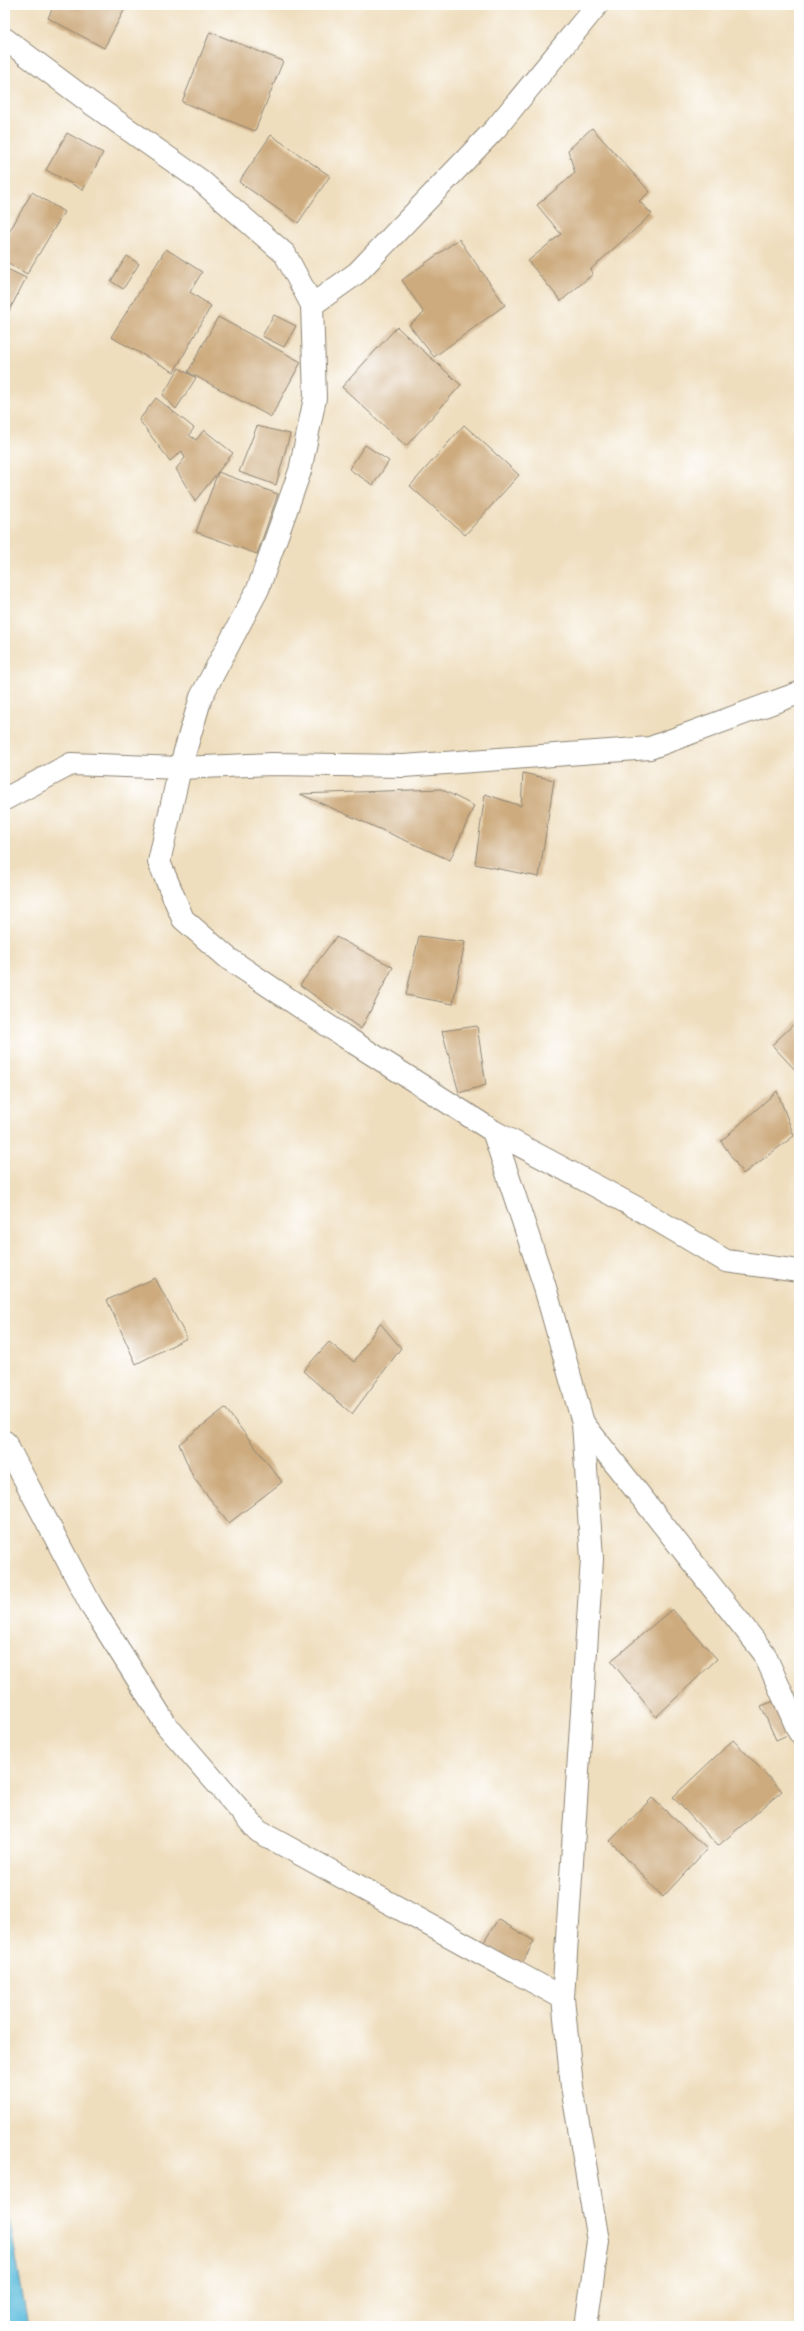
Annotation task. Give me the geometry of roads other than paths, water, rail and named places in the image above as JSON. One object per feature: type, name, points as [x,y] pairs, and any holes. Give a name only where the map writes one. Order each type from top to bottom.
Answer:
[{"type":"street","points":[[312,304],[357,273],[496,128],[597,5]]},
{"type":"street","points":[[5,39],[92,104],[200,180],[285,254],[312,304],[315,398],[300,471],[258,589],[201,697],[180,768],[159,862],[183,919],[229,959],[342,1035],[493,1131],[637,1208],[726,1261],[799,1271]]},
{"type":"street","points":[[5,799],[71,764],[180,768],[272,764],[404,766],[650,748],[799,693]]},
{"type":"street","points":[[493,1131],[544,1284],[583,1423],[592,1558],[563,1998],[572,2087],[598,2241],[586,2326]]},
{"type":"street","points":[[583,1423],[764,1653],[799,1732]]},
{"type":"street","points":[[5,1442],[92,1607],[167,1726],[258,1831],[563,1998]]},
{"type":"water","points":[[5,2203],[9,2217],[28,2326],[5,2326]]}]
